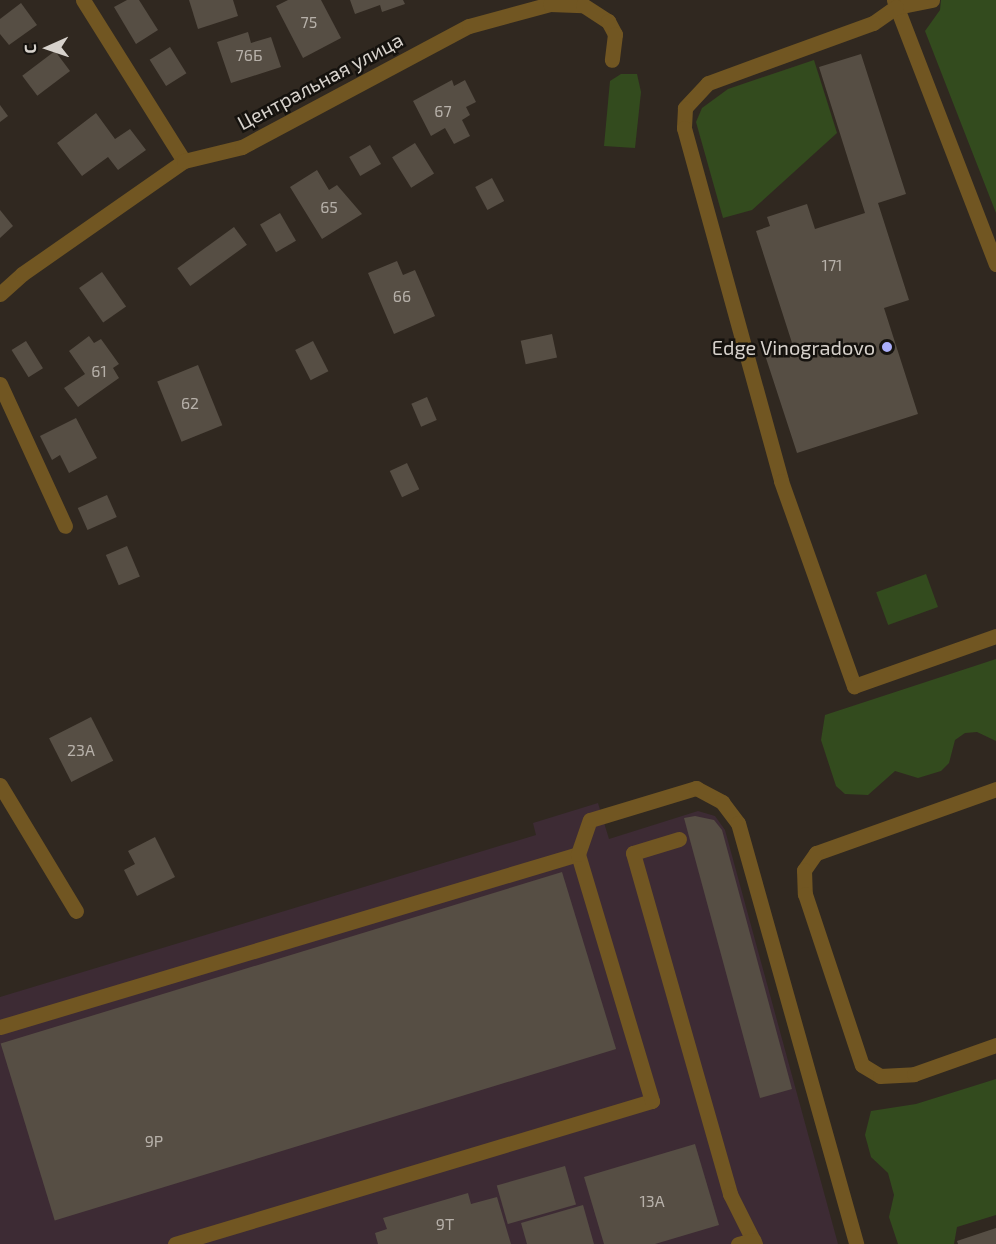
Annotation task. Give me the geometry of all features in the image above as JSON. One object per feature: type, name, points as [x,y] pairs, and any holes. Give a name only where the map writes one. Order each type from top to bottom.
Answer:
[{"type":"street","points":[[83,0],[184,161]]},
{"type":"street","points":[[932,0],[895,4],[873,23],[708,83],[685,108],[684,128],[781,481],[854,686],[996,636]]},
{"type":"street","name":"Центральная улица","points":[[0,294],[22,274],[184,161],[242,147],[469,26],[550,4],[583,5],[608,21],[615,34],[612,60]]},
{"type":"street","points":[[895,4],[996,264]]},
{"type":"street","points":[[0,384],[65,526]]},
{"type":"street","points":[[0,785],[76,911]]},
{"type":"street","points":[[175,1244],[652,1101],[578,854],[590,820],[696,788],[722,802],[738,823],[856,1244]]},
{"type":"street","points":[[996,789],[816,853],[804,870],[805,894],[862,1065],[880,1076],[914,1074],[996,1045]]},
{"type":"street","points":[[679,839],[633,853],[730,1194],[755,1242],[738,1244]]},
{"type":"street","points":[[0,1027],[578,854]]},
{"type":"shaded area","points":[[598,803],[609,839],[698,811],[715,816],[725,830],[838,1244],[0,1244],[0,997],[536,835],[533,823]]},
{"type":"green space","points":[[941,0],[996,0],[996,213],[925,31],[940,10]]},
{"type":"green space","points":[[814,60],[837,133],[752,210],[723,218],[696,122],[702,108],[728,89]]},
{"type":"green space","points":[[621,74],[637,74],[641,92],[635,148],[604,146],[610,81]]},
{"type":"green space","points":[[926,574],[938,607],[888,625],[876,592]]},
{"type":"green space","points":[[996,659],[996,741],[977,732],[965,733],[955,740],[949,763],[941,771],[918,778],[895,771],[868,795],[845,794],[836,786],[821,740],[825,715]]},
{"type":"green space","points":[[996,1079],[996,1215],[957,1227],[954,1244],[898,1244],[889,1217],[894,1195],[888,1173],[871,1157],[865,1135],[871,1111],[916,1104]]},
{"type":"building","points":[[127,0],[139,0],[158,30],[136,44],[114,7]]},
{"type":"building","points":[[189,0],[233,0],[238,16],[198,29]]},
{"type":"building","points":[[288,0],[321,0],[341,38],[303,58],[276,6]]},
{"type":"building","points":[[350,0],[403,0],[405,4],[382,12],[380,5],[355,14]]},
{"type":"building","points":[[21,3],[37,25],[9,45],[0,34],[0,19]]},
{"type":"building","points":[[248,32],[251,43],[271,37],[281,67],[231,83],[217,42]]},
{"type":"building","points":[[170,47],[186,73],[166,86],[150,60]]},
{"type":"building","points":[[55,51],[70,71],[37,96],[22,76]]},
{"type":"building","points":[[861,54],[906,194],[878,203],[909,300],[884,308],[918,414],[797,453],[765,355],[793,346],[756,231],[770,226],[767,217],[807,204],[815,229],[865,213],[819,67]]},
{"type":"building","points":[[452,80],[454,86],[465,80],[476,102],[466,107],[470,115],[462,120],[470,136],[454,144],[445,128],[431,136],[413,101]]},
{"type":"building","points":[[0,105],[8,116],[0,122]]},
{"type":"building","points":[[96,113],[115,139],[130,129],[146,150],[118,170],[108,157],[82,176],[57,143]]},
{"type":"building","points":[[415,143],[434,174],[411,188],[392,157]]},
{"type":"building","points":[[370,145],[381,164],[360,176],[349,157]]},
{"type":"building","points":[[317,170],[329,190],[337,185],[362,214],[322,239],[290,187]]},
{"type":"building","points":[[492,178],[504,201],[487,210],[475,187]]},
{"type":"building","points":[[0,210],[13,226],[0,238]]},
{"type":"building","points":[[280,213],[296,241],[276,252],[260,225]]},
{"type":"building","points":[[234,227],[247,245],[190,286],[177,268]]},
{"type":"building","points":[[397,261],[403,275],[415,270],[435,316],[394,334],[368,273]]},
{"type":"building","points":[[102,272],[126,306],[103,322],[79,288]]},
{"type":"building","points":[[552,334],[557,357],[526,364],[521,341]]},
{"type":"building","points":[[89,336],[94,343],[101,339],[119,364],[113,368],[119,378],[78,407],[64,388],[85,374],[69,351]]},
{"type":"building","points":[[26,341],[43,368],[29,377],[12,350]]},
{"type":"building","points":[[313,341],[328,371],[311,380],[295,350]]},
{"type":"building","points":[[198,365],[222,425],[182,442],[157,381]]},
{"type":"building","points":[[427,397],[437,420],[421,427],[411,404]]},
{"type":"building","points":[[76,418],[97,458],[69,473],[60,455],[52,460],[40,436]]},
{"type":"building","points":[[407,463],[419,489],[402,497],[390,471]]},
{"type":"building","points":[[107,495],[117,517],[88,530],[78,508]]},
{"type":"building","points":[[127,546],[140,576],[119,585],[106,555]]},
{"type":"building","points":[[91,717],[113,761],[71,782],[49,738]]},
{"type":"building","points":[[695,816],[714,820],[722,830],[792,1089],[760,1098],[684,818]]},
{"type":"building","points":[[155,837],[175,877],[137,896],[124,870],[135,864],[128,851]]},
{"type":"building","points":[[562,872],[616,1049],[55,1221],[1,1044]]},
{"type":"building","points":[[695,1144],[719,1225],[655,1244],[604,1244],[584,1177]]},
{"type":"building","points":[[565,1166],[576,1204],[508,1224],[497,1186]]},
{"type":"building","points":[[468,1193],[471,1204],[497,1197],[511,1244],[378,1244],[375,1233],[387,1229],[383,1218]]},
{"type":"building","points":[[583,1205],[594,1244],[527,1244],[521,1223]]},
{"type":"building","points":[[996,1228],[996,1244],[958,1244],[957,1241]]},
{"type":"place","name":"Edge Vinogradovo","points":[[887,347]]}]
